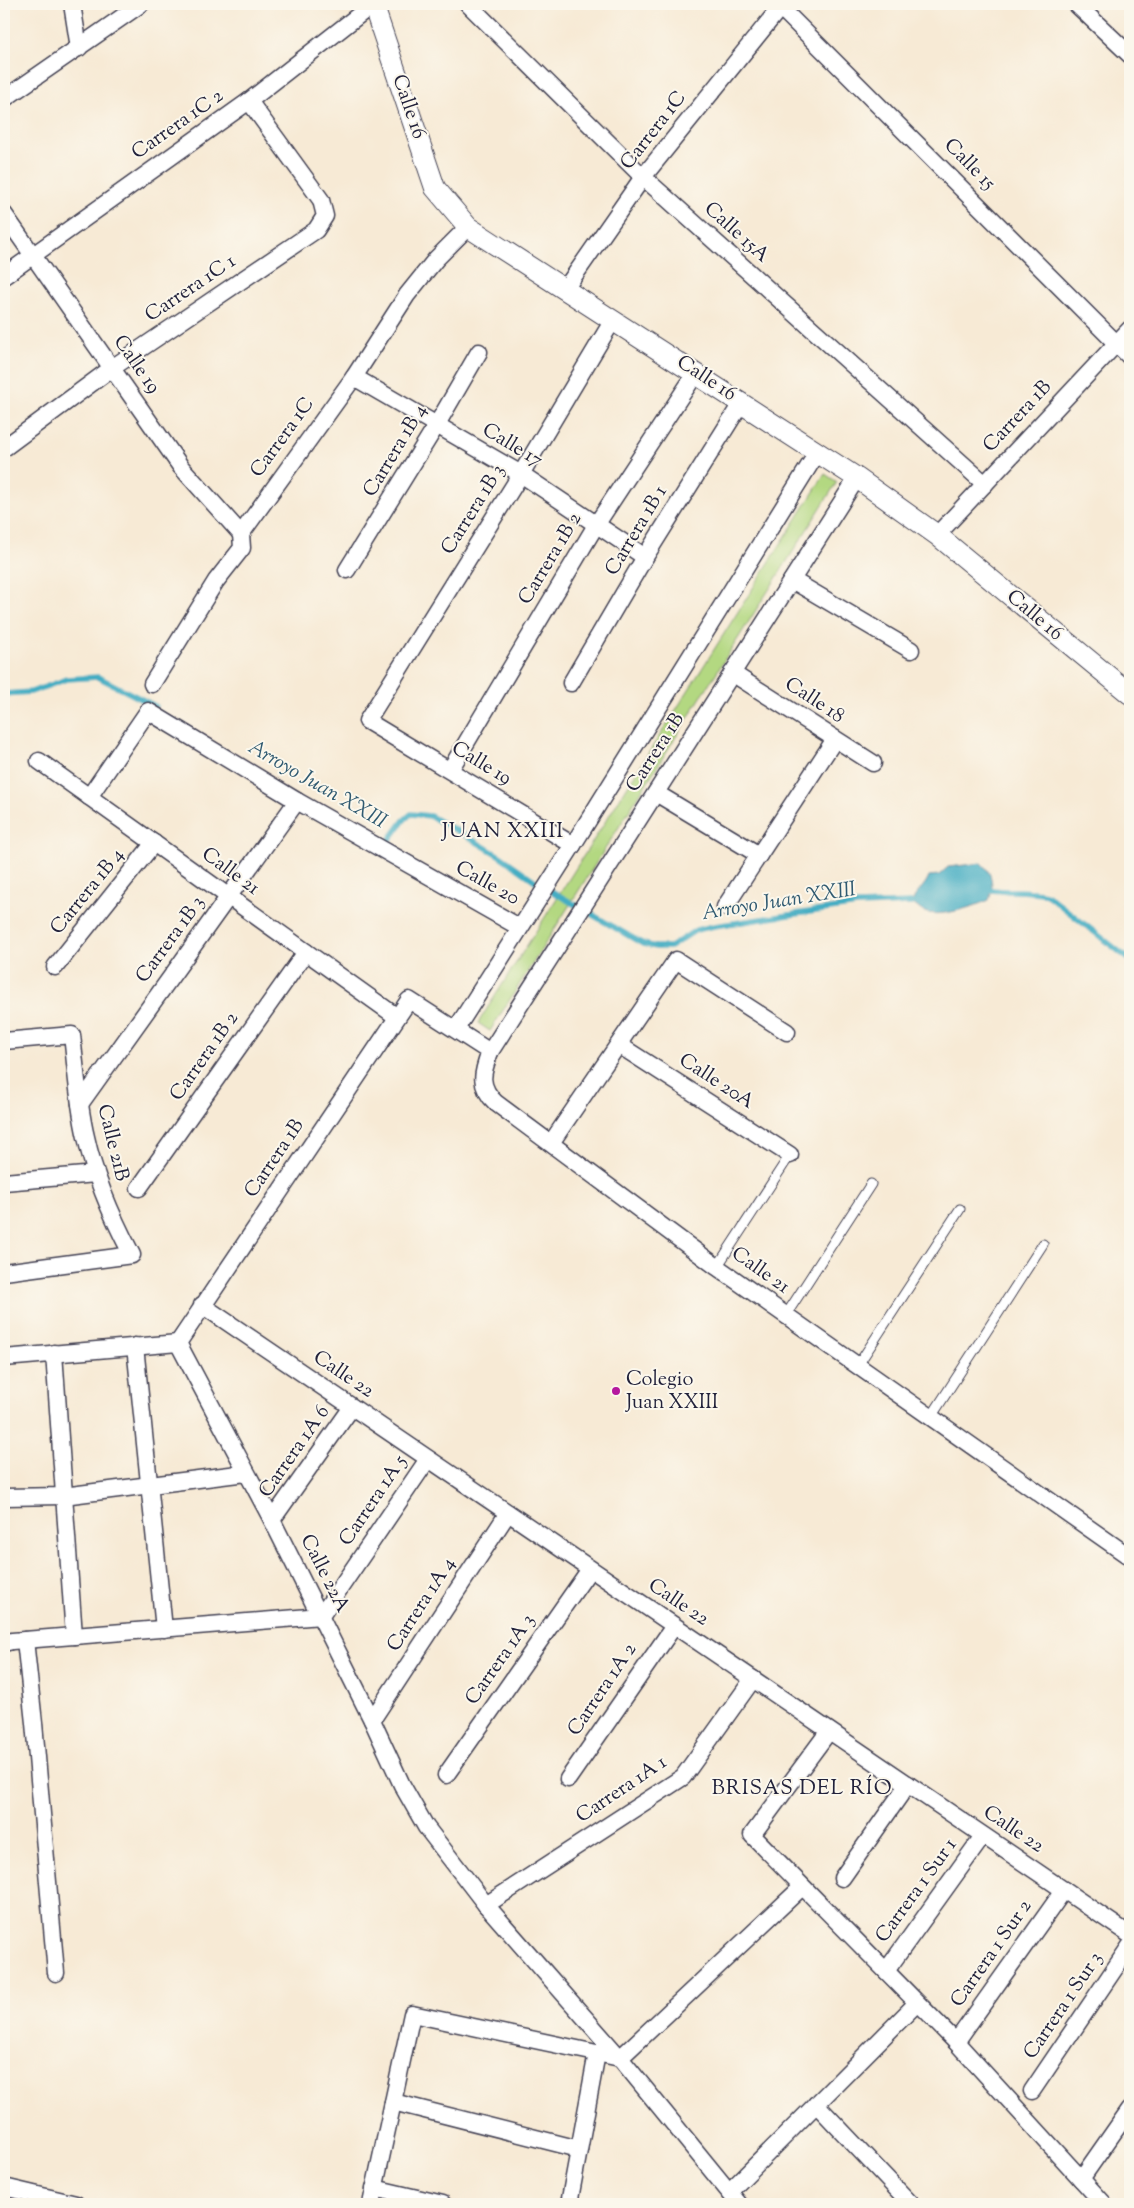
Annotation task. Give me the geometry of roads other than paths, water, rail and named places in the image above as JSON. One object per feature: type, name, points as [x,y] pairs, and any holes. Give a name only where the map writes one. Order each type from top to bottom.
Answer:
[{"type":"street","points":[[72,4],[79,48]]},
{"type":"street","points":[[4,99],[141,4]]},
{"type":"street","name":"Carrera 1C 2","points":[[4,276],[32,254],[249,101],[373,4]]},
{"type":"street","name":"Calle 16","points":[[373,4],[435,188],[468,227],[742,402],[857,478],[937,534],[1130,694]]},
{"type":"street","name":"Calle 15A","points":[[468,4],[643,177],[985,484]]},
{"type":"street","points":[[1076,4],[1130,55]]},
{"type":"street","name":"Carrera 1C","points":[[565,290],[643,177],[781,5]]},
{"type":"street","name":"Calle 15","points":[[781,5],[1130,357]]},
{"type":"street","name":"Carrera 1C 1","points":[[4,448],[112,368],[316,230],[326,216],[321,200],[249,101]]},
{"type":"street","name":"Calle 19","points":[[4,214],[181,467],[241,534]]},
{"type":"street","name":"Carrera 1C","points":[[152,684],[216,582],[242,548],[241,534],[354,377],[407,295],[436,259],[468,227]]},
{"type":"street","name":"Carrera 1B 3","points":[[367,720],[521,474],[614,320]]},
{"type":"street","name":"Carrera 1B","points":[[937,534],[1130,329]]},
{"type":"street","name":"Carrera 1B 4","points":[[347,570],[436,426],[478,352]]},
{"type":"street","name":"Carrera 1B 2","points":[[450,770],[596,525],[696,373]]},
{"type":"street","name":"Calle 17","points":[[354,377],[521,474],[645,557]]},
{"type":"street","name":"Carrera 1B 1","points":[[571,682],[645,557],[742,402]]},
{"type":"street","name":"Carrera 1B","points":[[178,1343],[409,1000],[456,1029],[817,453]]},
{"type":"street","name":"Carrera 1B","points":[[490,1052],[857,478]]},
{"type":"street","points":[[792,580],[911,650]]},
{"type":"street","name":"Calle 18","points":[[732,673],[873,763]]},
{"type":"street","name":"Calle 20","points":[[89,796],[148,711],[297,801],[520,927]]},
{"type":"street","name":"Calle 19","points":[[367,720],[573,845]]},
{"type":"street","points":[[725,907],[835,739]]},
{"type":"street","name":"Calle 21","points":[[39,761],[397,1017]]},
{"type":"street","points":[[656,793],[759,855]]},
{"type":"street","name":"Carrera 1B 3","points":[[80,1104],[297,801]]},
{"type":"street","name":"Carrera 1B 4","points":[[55,967],[154,843]]},
{"type":"street","name":"Carrera 1B 2","points":[[139,1188],[306,952]]},
{"type":"street","points":[[551,1143],[676,960],[787,1032]]},
{"type":"street","points":[[456,1029],[490,1052]]},
{"type":"street","name":"Calle 21B","points":[[4,1041],[72,1035],[80,1104],[86,1137],[96,1174],[112,1219],[132,1255],[4,1272]]},
{"type":"street","name":"Calle 20A","points":[[619,1045],[790,1155]]},
{"type":"street","name":"Calle 21","points":[[490,1052],[482,1072],[488,1095],[717,1267],[1130,1557]]},
{"type":"street","points":[[4,1182],[96,1174]]},
{"type":"street","name":"Calle 22","points":[[202,1306],[1130,1935]]},
{"type":"street","points":[[4,1358],[178,1343]]},
{"type":"street","name":"Calle 22A","points":[[178,1343],[272,1520],[321,1616],[402,1785],[426,1827],[486,1905],[620,2058],[734,2198]]},
{"type":"street","points":[[135,1346],[164,1628]]},
{"type":"street","points":[[54,1353],[74,1636]]},
{"type":"street","name":"Carrera 1A 6","points":[[272,1520],[352,1407]]},
{"type":"street","name":"Carrera 1A 5","points":[[321,1616],[428,1459]]},
{"type":"street","points":[[4,1497],[63,1496],[246,1473]]},
{"type":"street","name":"Carrera 1A 4","points":[[372,1720],[508,1513]]},
{"type":"street","name":"Carrera 1A 3","points":[[446,1775],[590,1569]]},
{"type":"street","points":[[4,1643],[321,1616]]},
{"type":"street","name":"Carrera 1A 2","points":[[568,1779],[674,1626]]},
{"type":"street","points":[[25,1640],[56,1973]]},
{"type":"street","name":"Carrera 1A 1","points":[[486,1905],[683,1777],[753,1679]]},
{"type":"street","points":[[829,1731],[752,1835],[956,2042],[1104,2204]]},
{"type":"street","points":[[842,1878],[908,1784]]},
{"type":"street","name":"Carrera 1 Sur 1","points":[[886,1972],[984,1836]]},
{"type":"street","points":[[443,2204],[372,2196],[412,2014],[620,2058],[802,1887]]},
{"type":"street","name":"Carrera 1 Sur 2","points":[[956,2042],[1064,1890]]},
{"type":"street","name":"Carrera 1 Sur 3","points":[[1032,2090],[1130,1946]]},
{"type":"street","points":[[734,2198],[816,2104],[917,2002]]},
{"type":"street","points":[[569,2204],[597,2053]]},
{"type":"street","points":[[393,2102],[579,2149]]},
{"type":"street","points":[[816,2104],[911,2204]]},
{"type":"street","points":[[1081,2179],[1130,2109]]},
{"type":"street","points":[[4,2187],[76,2204]]},
{"type":"lane","points":[[717,1267],[790,1155]]},
{"type":"lane","points":[[786,1315],[871,1184]]},
{"type":"lane","points":[[858,1366],[960,1209]]},
{"type":"lane","points":[[931,1417],[1043,1244]]},
{"type":"water","points":[[981,863],[990,875],[992,890],[989,900],[967,908],[940,914],[920,910],[912,903],[929,876],[939,875],[948,867]]},
{"type":"waterway","name":"Arroyo Juan XXIII","points":[[4,694],[31,692],[67,679],[98,677],[155,706]]},
{"type":"waterway","name":"Arroyo Juan XXIII","points":[[382,841],[387,843],[404,820],[411,814],[430,816],[500,856],[541,885],[643,944],[656,947],[670,947],[696,930],[714,926],[857,905],[912,903]]},
{"type":"waterway","points":[[992,890],[1046,894],[1130,960]]},
{"type":"place","name":"Colegio Juan XXIII","points":[[616,1391]]},
{"type":"district","name":"JUAN XXIII","points":[[503,832]]},
{"type":"district","name":"BRISAS DEL RÍO","points":[[802,1789]]}]
